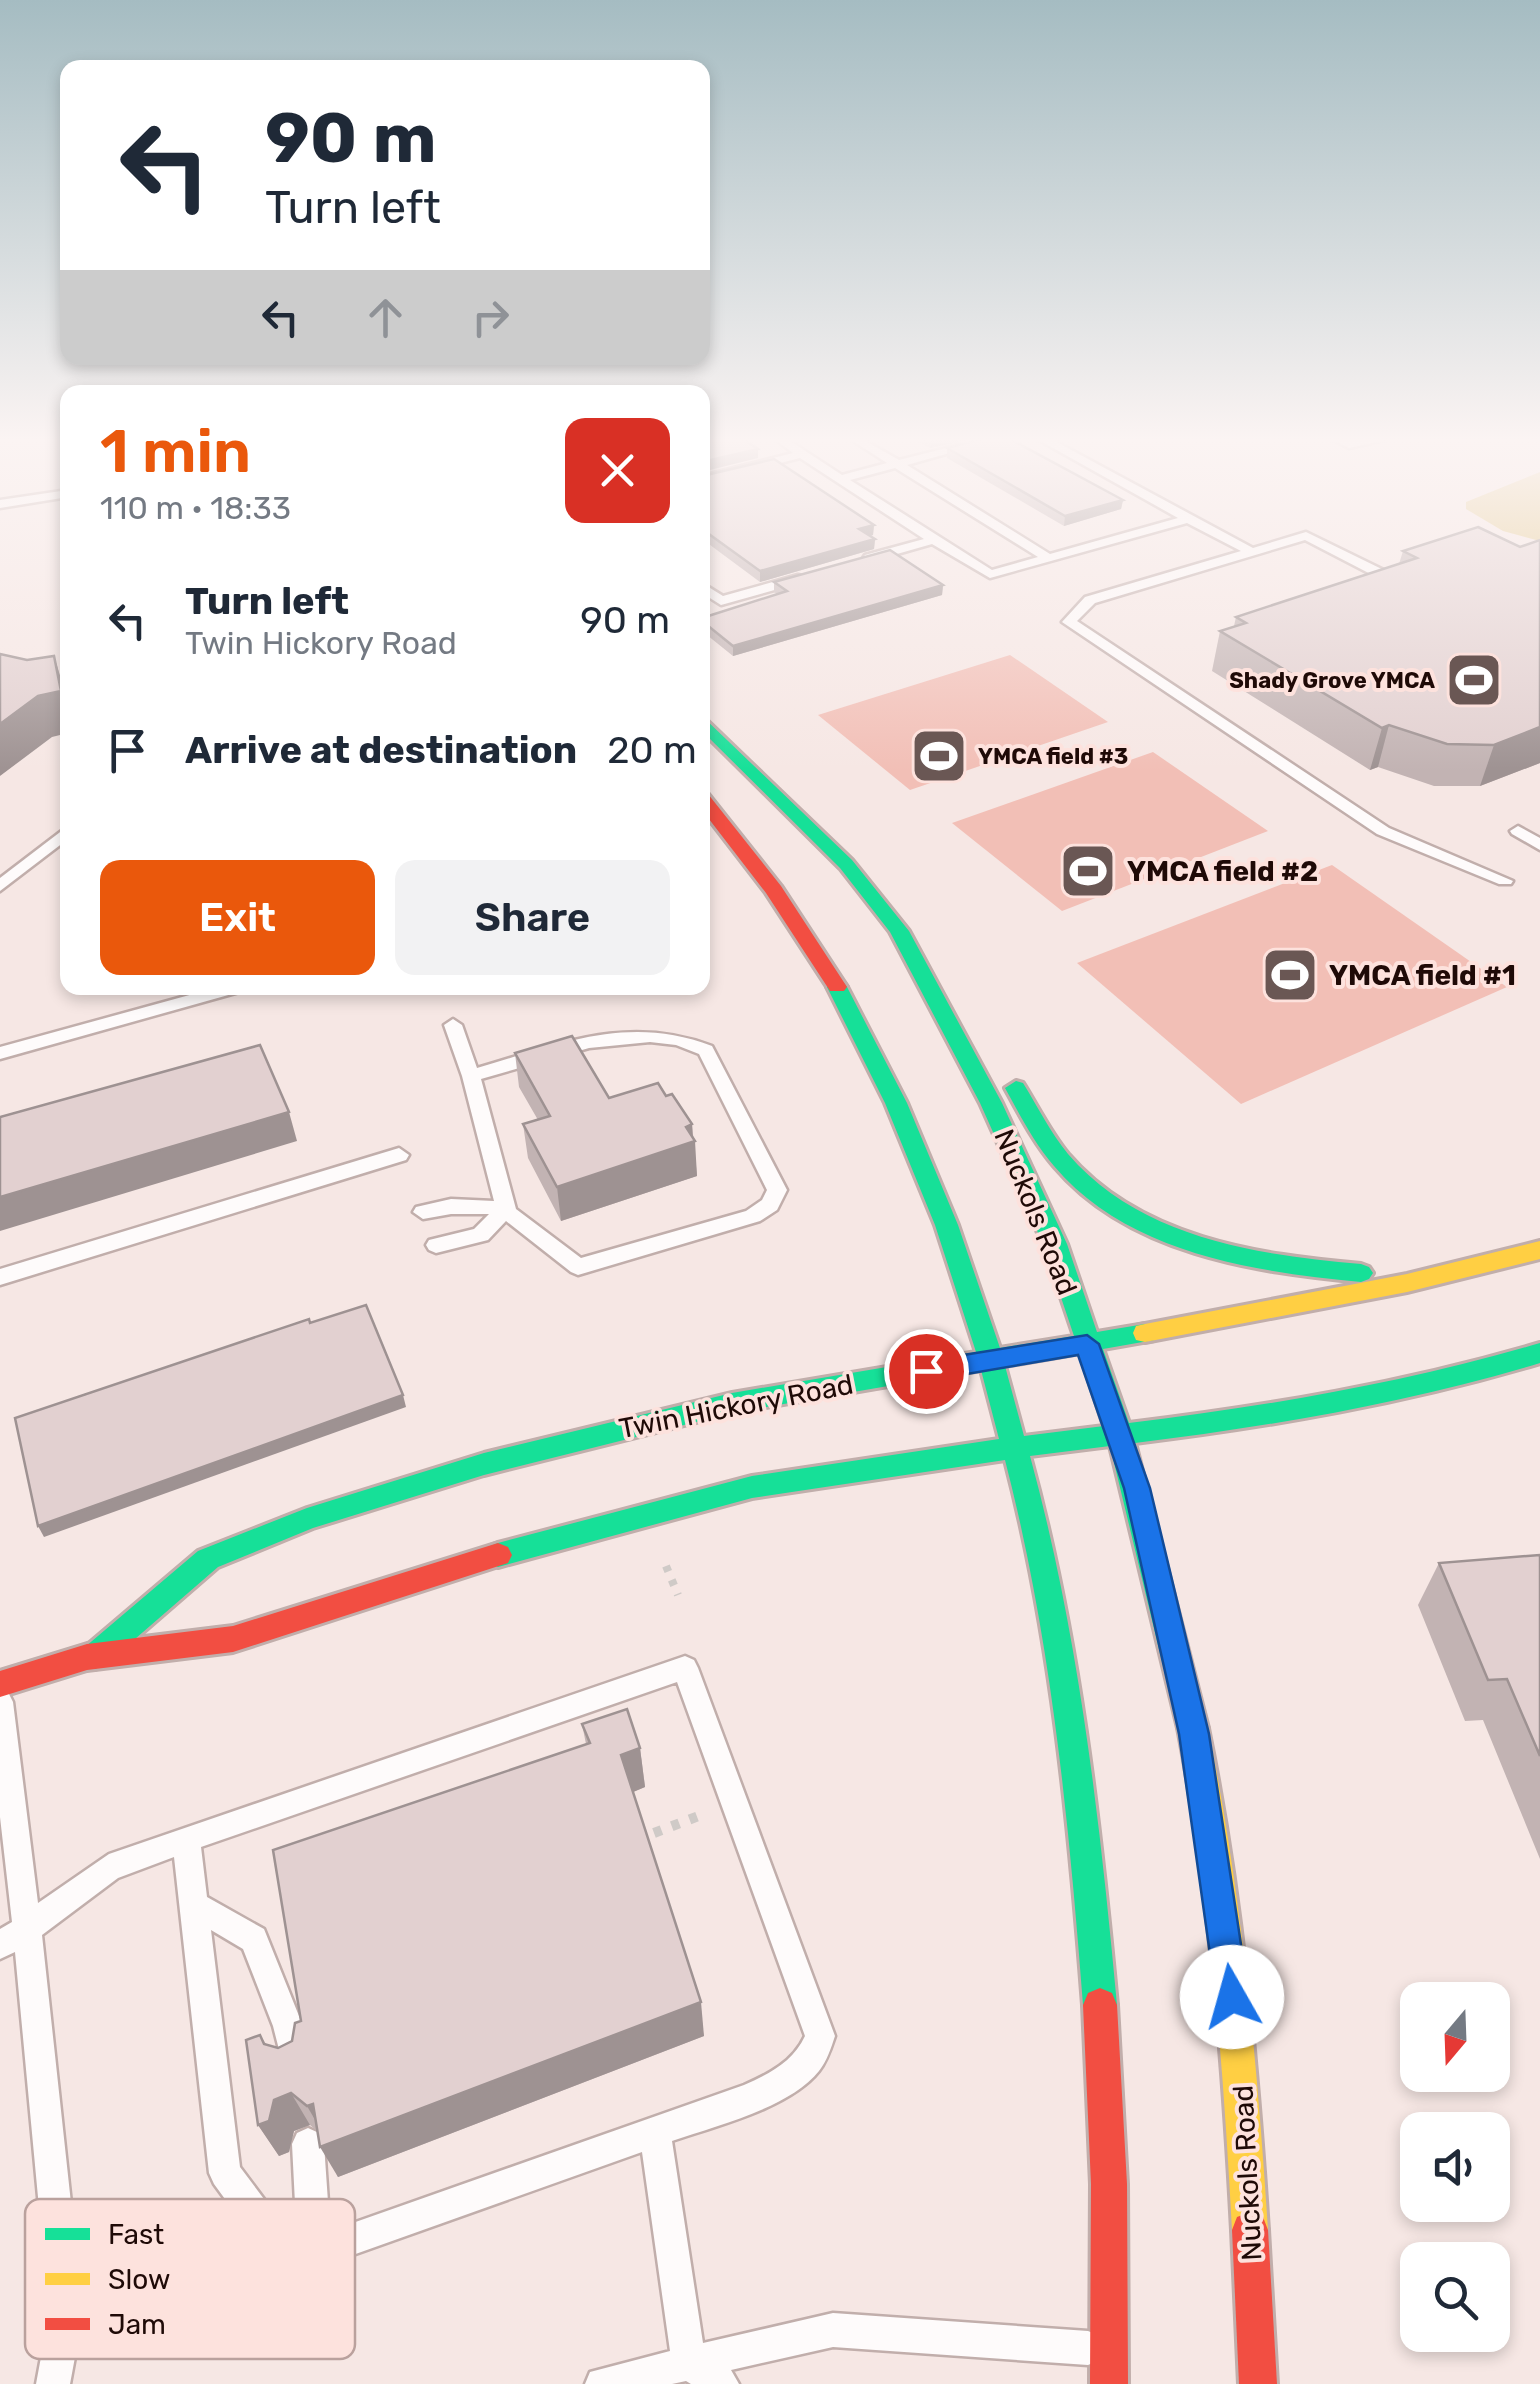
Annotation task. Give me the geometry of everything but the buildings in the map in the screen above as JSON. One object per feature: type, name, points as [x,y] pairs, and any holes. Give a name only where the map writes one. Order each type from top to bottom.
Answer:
[{"type":"main road","name":"Nuckols Road","points":[[710,729],[846,864],[900,932],[1007,1138],[1055,1244],[1122,1438],[1194,1734],[1218,1878],[1242,2076],[1258,2384]]},
{"type":"main road","points":[[710,807],[744,847],[807,937],[873,1053],[932,1190],[992,1360],[1014,1449],[1074,1760],[1101,1990],[1113,2258],[1109,2384]]},
{"type":"main road","points":[[900,932],[979,1027]]},
{"type":"main road","points":[[1005,1067],[1034,1124],[1080,1180],[1124,1210],[1214,1251],[1322,1271],[1380,1274],[1503,1262]]},
{"type":"main road","name":"Twin Hickory Road","points":[[95,1656],[208,1559],[380,1496],[650,1421],[1087,1344],[1503,1262],[1540,1250]]},
{"type":"main road","name":"Twin Hickory Road","points":[[0,1684],[95,1656],[228,1640],[509,1548],[686,1500],[827,1474],[1233,1424],[1406,1392],[1540,1354]]},
{"type":"lane","points":[[857,562],[898,550]]},
{"type":"lane","points":[[951,550],[990,574],[1076,550]]},
{"type":"lane","points":[[1036,550],[1048,558]]},
{"type":"lane","points":[[1258,550],[1090,600],[1069,622],[1383,831],[1505,881]]},
{"type":"lane","points":[[1334,550],[1391,579]]},
{"type":"lane","points":[[710,593],[721,601],[808,576]]},
{"type":"lane","points":[[1518,831],[1540,845]]},
{"type":"lane","points":[[0,886],[60,837]]},
{"type":"lane","points":[[0,1052],[208,995]]},
{"type":"lane","points":[[453,1025],[471,1076],[506,1209]]},
{"type":"lane","points":[[423,1212],[466,1202],[506,1209],[578,1267],[753,1216],[770,1205],[777,1190],[706,1050],[686,1040],[622,1036],[471,1076]]},
{"type":"lane","points":[[0,1277],[399,1155]]},
{"type":"lane","points":[[436,1245],[481,1235],[506,1209]]},
{"type":"lane","points":[[14,1937],[109,1868],[686,1668],[820,2036],[816,2055],[776,2087],[355,2238]]},
{"type":"lane","points":[[0,1702],[14,1937],[50,2199]]},
{"type":"lane","points":[[186,1839],[225,2173],[244,2199]]},
{"type":"lane","points":[[194,1905],[254,1939],[288,2026],[296,2062]]},
{"type":"lane","points":[[655,2131],[689,2363],[722,2384]]},
{"type":"lane","points":[[308,2144],[312,2199]]},
{"type":"lane","points":[[602,2384],[833,2330],[1110,2350]]},
{"type":"lane","points":[[53,2384],[58,2359]]},
{"type":"path","points":[[666,1566],[678,1594]]},
{"type":"path","points":[[654,1834],[734,1803]]},
{"type":"shaded area","name":"YMCA field #3","points":[[1010,655],[1108,722],[910,790],[818,715]]},
{"type":"shaded area","name":"YMCA field #2","points":[[1153,752],[1268,831],[1062,911],[952,823]]},
{"type":"shaded area","name":"YMCA field #1","points":[[1332,865],[1507,987],[1241,1104],[1077,963]]},
{"type":"traffic: fast","points":[[710,729],[846,864],[899,931],[991,1103],[1055,1244],[1121,1438],[1193,1728]]},
{"type":"traffic: fast","points":[[837,987],[896,1103],[946,1225],[988,1351],[1023,1480],[1073,1744],[1100,2005]]},
{"type":"traffic: fast","points":[[1016,1088],[1062,1162],[1101,1197],[1133,1218],[1206,1247],[1245,1257],[1361,1273]]},
{"type":"traffic: fast","points":[[95,1656],[208,1559],[307,1519],[484,1464],[732,1403],[1145,1333]]},
{"type":"traffic: fast","points":[[498,1555],[752,1487],[918,1460],[1276,1415],[1453,1379],[1540,1353]]},
{"type":"traffic: slow","points":[[1145,1333],[1407,1283],[1540,1250]]},
{"type":"traffic: slow","points":[[1193,1728],[1216,1852],[1232,1978],[1250,2230]]},
{"type":"traffic: jam","points":[[710,808],[774,890],[837,987]]},
{"type":"traffic: jam","points":[[0,1684],[87,1657],[233,1639],[498,1555]]},
{"type":"traffic: jam","points":[[1100,2005],[1109,2184],[1109,2384]]},
{"type":"traffic: jam","points":[[1250,2230],[1258,2384]]},
{"type":"place","name":"Shady Grove YMCA","points":[[1474,680]]},
{"type":"place","name":"YMCA field #3","points":[[939,756]]},
{"type":"place","name":"YMCA field #2","points":[[1088,871]]},
{"type":"place","name":"YMCA field #1","points":[[1290,975]]},
{"type":"route","points":[[926,1371],[1087,1344],[1137,1488],[1194,1734],[1218,1878],[1232,1997]]}]
